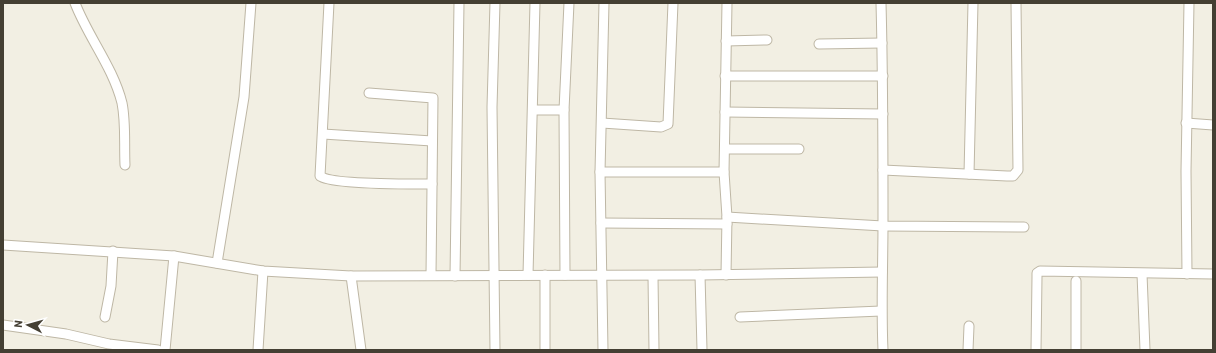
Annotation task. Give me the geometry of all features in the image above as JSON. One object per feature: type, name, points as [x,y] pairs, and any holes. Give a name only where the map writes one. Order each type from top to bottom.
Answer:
[{"type":"street","points":[[75,3],[117,88],[124,118],[125,164]]},
{"type":"street","points":[[217,263],[244,97],[251,3]]},
{"type":"street","points":[[329,3],[323,134],[319,173],[323,178],[341,181],[432,184]]},
{"type":"street","points":[[455,276],[459,3]]},
{"type":"street","points":[[495,3],[492,107],[495,350]]},
{"type":"street","points":[[528,275],[535,3]]},
{"type":"street","points":[[565,275],[564,110],[569,3]]},
{"type":"street","points":[[604,3],[600,172],[601,276],[604,350]]},
{"type":"street","points":[[602,123],[661,127],[668,124],[673,3]]},
{"type":"street","points":[[726,275],[727,221],[724,172],[727,3]]},
{"type":"street","points":[[881,3],[883,76],[883,226],[881,311],[883,350]]},
{"type":"street","points":[[969,174],[973,3]]},
{"type":"street","points":[[883,170],[1013,176],[1018,170],[1016,3]]},
{"type":"street","points":[[1187,274],[1186,123],[1189,3]]},
{"type":"street","points":[[726,40],[767,40]]},
{"type":"street","points":[[819,44],[882,43]]},
{"type":"street","points":[[725,76],[883,76]]},
{"type":"street","points":[[370,93],[433,98],[431,275]]},
{"type":"street","points":[[533,110],[564,110]]},
{"type":"street","points":[[725,112],[883,114]]},
{"type":"street","points":[[1186,123],[1213,125]]},
{"type":"street","points":[[323,134],[432,141]]},
{"type":"street","points":[[725,149],[799,149]]},
{"type":"street","points":[[600,172],[724,172]]},
{"type":"street","points":[[601,223],[727,221],[883,226],[1024,227]]},
{"type":"street","points":[[3,245],[174,256],[263,271],[351,276],[653,276],[882,272]]},
{"type":"street","points":[[105,317],[111,286],[114,251]]},
{"type":"street","points":[[165,350],[174,256]]},
{"type":"street","points":[[258,350],[263,271]]},
{"type":"street","points":[[1036,350],[1037,273],[1040,271],[1142,274],[1213,274]]},
{"type":"street","points":[[1142,274],[1145,350]]},
{"type":"street","points":[[545,275],[545,350]]},
{"type":"street","points":[[700,275],[702,350]]},
{"type":"street","points":[[351,276],[361,350]]},
{"type":"street","points":[[653,276],[654,350]]},
{"type":"street","points":[[1076,281],[1076,350]]},
{"type":"street","points":[[740,317],[881,311]]},
{"type":"street","points":[[3,325],[66,334],[109,344],[158,350]]},
{"type":"street","points":[[968,350],[969,326]]}]
